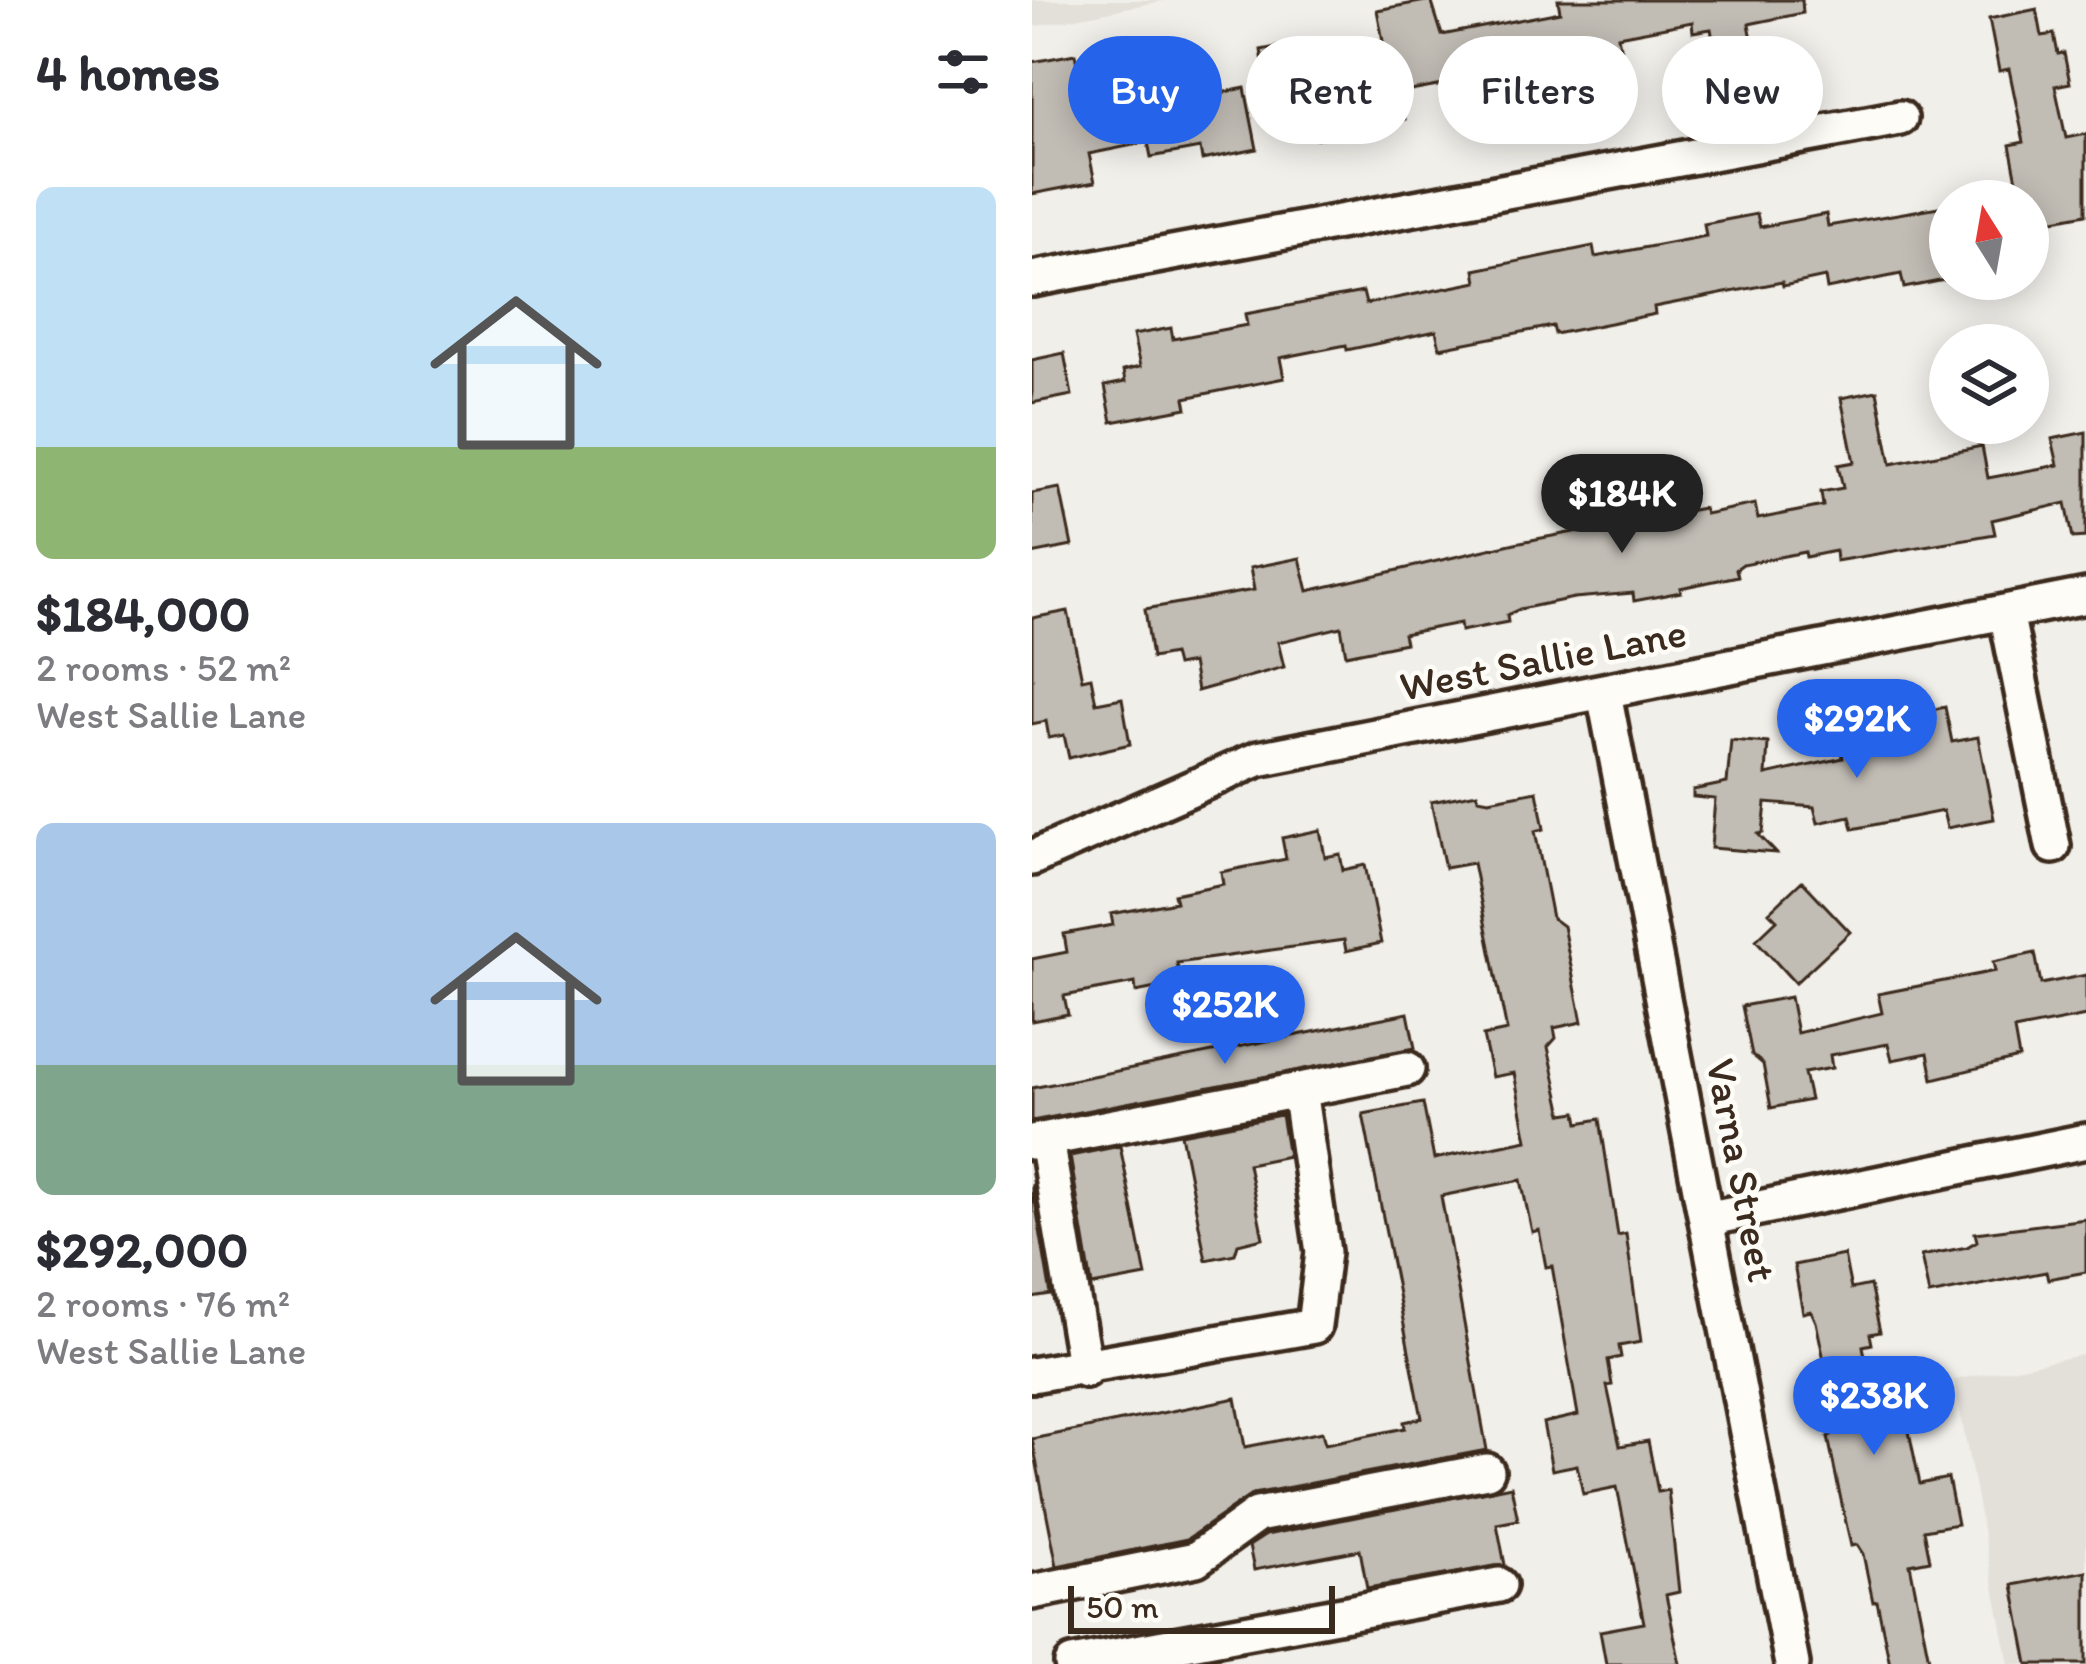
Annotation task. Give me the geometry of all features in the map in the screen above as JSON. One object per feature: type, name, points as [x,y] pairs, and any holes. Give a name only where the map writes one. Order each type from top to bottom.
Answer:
[{"type":"street","points":[[1032,279],[1900,118]]},
{"type":"street","name":"West Sallie Lane","points":[[1032,858],[1258,759],[2086,596]]},
{"type":"street","points":[[2006,612],[2053,846]]},
{"type":"street","name":"Varna Street","points":[[1604,693],[1792,1664]]},
{"type":"street","points":[[1085,1370],[1039,1141],[1407,1069]]},
{"type":"street","points":[[1032,1375],[1085,1370],[1314,1326],[1323,1252],[1299,1090]]},
{"type":"street","points":[[1706,1219],[2086,1141]]},
{"type":"street","points":[[1032,1592],[1196,1559],[1257,1516],[1487,1471]]},
{"type":"street","points":[[1072,1664],[1499,1585]]},
{"type":"shaded area","points":[[1032,0],[1166,0],[1032,27]]},
{"type":"shaded area","points":[[2086,1354],[2086,1664],[2009,1664],[1954,1380]]},
{"type":"building","points":[[1431,0],[1442,35],[1560,12],[1558,0],[1802,0],[1803,13],[1749,24],[1751,36],[1712,36],[1711,29],[1693,32],[1692,22],[1618,36],[1438,36],[1438,86],[1414,90],[1414,36],[1382,36],[1377,10]]},
{"type":"building","points":[[2037,9],[2042,36],[2054,34],[2058,54],[2064,53],[2070,83],[2055,86],[2066,138],[2086,134],[2086,214],[2049,221],[2049,180],[2017,180],[2010,145],[2024,142],[2009,69],[1999,71],[1989,19]]},
{"type":"building","points":[[1068,55],[1068,144],[1138,144],[1089,154],[1095,182],[1032,194],[1032,62]]},
{"type":"building","points":[[1245,88],[1246,144],[1256,144],[1257,149],[1202,160],[1200,148],[1151,157],[1148,144],[1222,144],[1222,93]]},
{"type":"building","points":[[1929,209],[1929,283],[1904,288],[1901,274],[1827,289],[1825,277],[1654,307],[1655,314],[1555,334],[1553,326],[1440,348],[1436,331],[1347,350],[1346,345],[1280,358],[1284,378],[1185,398],[1187,408],[1112,422],[1105,386],[1125,382],[1123,371],[1140,367],[1133,335],[1171,328],[1173,339],[1247,325],[1245,314],[1363,292],[1366,304],[1477,282],[1475,270],[1593,246],[1595,257],[1706,236],[1704,224],[1757,214],[1760,227],[1826,214],[1828,226]]},
{"type":"building","points":[[1064,353],[1072,395],[1032,403],[1032,360]]},
{"type":"building","points":[[1877,391],[1891,464],[1982,446],[1988,478],[2058,465],[2052,439],[2086,432],[2086,537],[2073,538],[2066,503],[1992,520],[1995,534],[1836,561],[1835,551],[1806,557],[1805,552],[1743,564],[1736,569],[1738,576],[1680,588],[1681,592],[1634,601],[1633,593],[1574,598],[1520,609],[1507,615],[1508,622],[1461,631],[1460,623],[1403,634],[1405,643],[1346,655],[1341,627],[1278,642],[1284,667],[1197,691],[1192,663],[1176,666],[1173,654],[1152,658],[1145,609],[1254,590],[1250,568],[1300,558],[1308,591],[1515,543],[1703,508],[1705,514],[1755,504],[1758,519],[1823,506],[1821,492],[1843,488],[1838,465],[1854,462],[1841,398]]},
{"type":"building","points":[[1060,488],[1072,546],[1032,554],[1032,493]]},
{"type":"building","points":[[1068,611],[1082,679],[1091,677],[1096,703],[1122,698],[1130,744],[1069,758],[1064,735],[1049,738],[1046,721],[1032,724],[1032,618]]},
{"type":"building","points":[[1945,707],[1952,742],[1978,737],[1994,819],[1947,828],[1943,811],[1853,829],[1850,816],[1818,823],[1814,807],[1766,803],[1763,833],[1758,834],[1776,853],[1711,848],[1715,799],[1693,797],[1693,790],[1727,783],[1731,740],[1768,743],[1766,775],[1843,758],[1838,732]]},
{"type":"building","points":[[1537,791],[1544,829],[1535,831],[1552,918],[1563,926],[1582,1022],[1554,1028],[1556,1038],[1548,1047],[1563,1114],[1577,1112],[1579,1123],[1600,1119],[1618,1236],[1626,1234],[1641,1342],[1619,1346],[1621,1357],[1608,1360],[1612,1385],[1607,1386],[1620,1446],[1648,1441],[1658,1492],[1668,1490],[1679,1592],[1666,1595],[1680,1664],[1606,1664],[1600,1631],[1644,1623],[1617,1487],[1583,1494],[1577,1465],[1552,1470],[1543,1423],[1578,1415],[1552,1266],[1546,1267],[1539,1230],[1532,1232],[1521,1180],[1441,1196],[1487,1450],[1253,1494],[1187,1539],[1057,1566],[1032,1439],[1236,1398],[1245,1447],[1322,1432],[1325,1444],[1405,1428],[1404,1422],[1422,1418],[1363,1114],[1423,1103],[1434,1159],[1527,1140],[1514,1073],[1492,1077],[1483,1036],[1507,1031],[1473,863],[1445,868],[1431,802],[1477,793],[1478,798],[1489,800]]},
{"type":"building","points":[[1320,830],[1325,857],[1340,854],[1343,870],[1365,865],[1381,943],[1346,951],[1344,940],[1177,963],[1181,983],[1136,992],[1135,983],[1064,996],[1068,1014],[1032,1021],[1032,959],[1067,952],[1064,934],[1113,925],[1111,914],[1176,902],[1174,894],[1223,884],[1221,872],[1286,859],[1282,838]]},
{"type":"building","points":[[1802,881],[1850,932],[1795,983],[1756,940],[1777,920],[1769,912]]},
{"type":"building","points":[[2035,953],[2041,984],[2086,975],[2086,1016],[2014,1030],[2019,1058],[1933,1079],[1928,1053],[1892,1060],[1888,1044],[1830,1055],[1832,1068],[1804,1073],[1810,1100],[1771,1108],[1763,1064],[1752,1055],[1742,1006],[1790,997],[1797,1033],[1882,1013],[1878,994],[1995,971],[1993,962]]},
{"type":"building","points":[[1408,1013],[1415,1048],[1032,1121],[1032,1088]]},
{"type":"building","points":[[1281,1115],[1288,1156],[1248,1164],[1263,1238],[1238,1244],[1235,1254],[1206,1260],[1181,1134]]},
{"type":"building","points":[[1120,1146],[1146,1276],[1092,1286],[1070,1156]]},
{"type":"building","points":[[1032,1183],[1051,1295],[1032,1298]]},
{"type":"building","points":[[2086,1219],[2086,1272],[2048,1279],[2046,1272],[1929,1295],[1921,1256],[1967,1247],[1977,1241],[1975,1233]]},
{"type":"building","points":[[1844,1255],[1851,1289],[1870,1285],[1880,1332],[1870,1334],[1872,1344],[1863,1346],[1873,1399],[1901,1393],[1920,1484],[1948,1478],[1957,1524],[1924,1530],[1930,1560],[1910,1564],[1930,1664],[1890,1664],[1877,1601],[1873,1602],[1863,1554],[1857,1545],[1851,1546],[1838,1486],[1828,1437],[1838,1431],[1828,1379],[1816,1322],[1811,1311],[1803,1313],[1794,1265]]},
{"type":"building","points":[[1511,1486],[1518,1520],[1497,1524],[1505,1565],[1367,1588],[1360,1550],[1254,1570],[1249,1546],[1266,1535]]},
{"type":"building","points":[[2086,1571],[2086,1664],[2028,1664],[2013,1585]]}]
